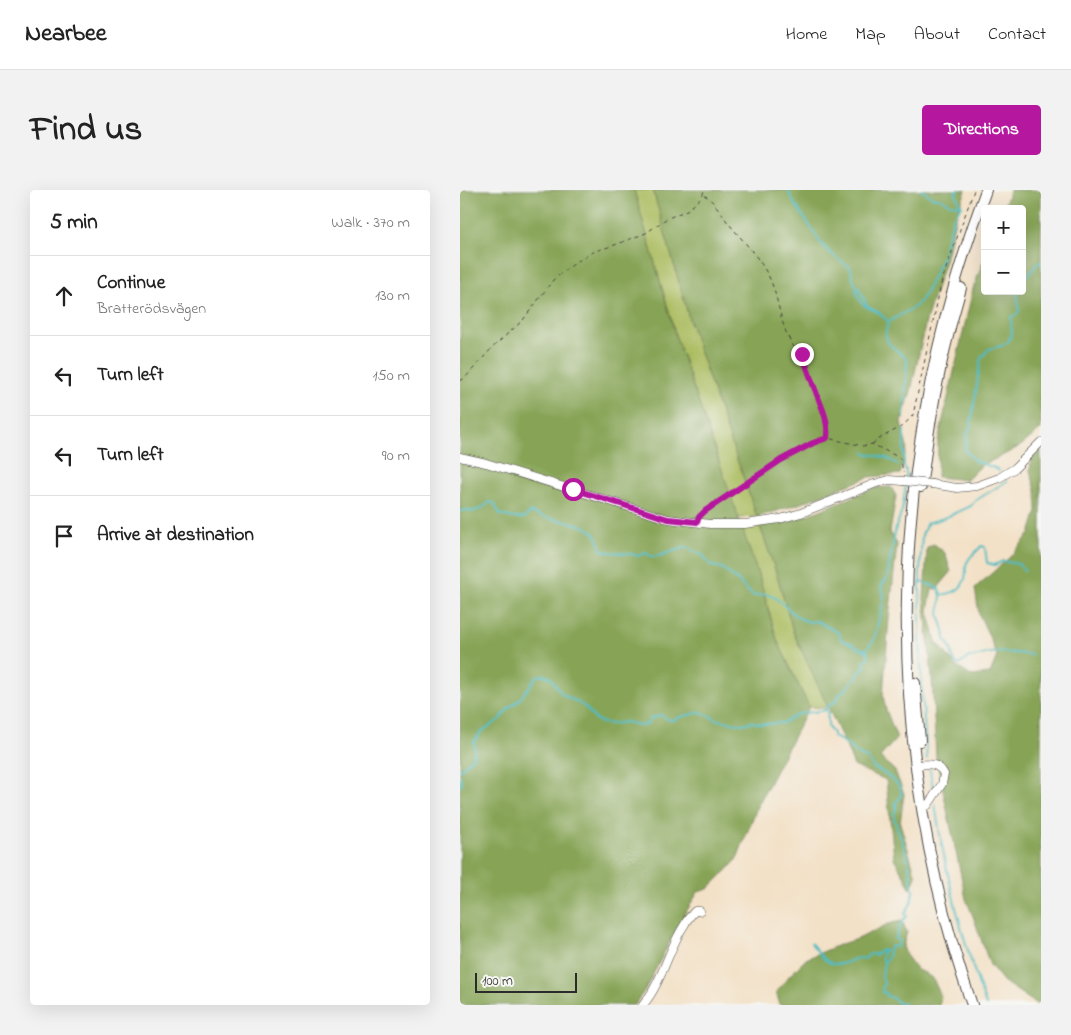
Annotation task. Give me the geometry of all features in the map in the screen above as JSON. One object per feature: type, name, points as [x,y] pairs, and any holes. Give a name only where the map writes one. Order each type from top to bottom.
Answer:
[{"type":"main road","points":[[979,1005],[950,911],[939,865],[910,716],[906,599],[910,518],[929,388],[948,305],[986,190]]},
{"type":"main road","points":[[987,205],[993,190]]},
{"type":"main road","points":[[972,1005],[944,912],[922,806],[914,665],[913,598],[918,518],[929,431],[943,356],[965,272],[981,224]]},
{"type":"street","points":[[460,457],[668,519],[710,524],[745,524],[780,520],[889,480],[957,488],[977,486],[1000,478],[1015,468],[1041,442]]},
{"type":"street","points":[[919,765],[935,765],[940,767],[944,774],[942,784],[928,805]]},
{"type":"street","points":[[643,1005],[655,989],[684,924],[695,911],[700,911]]},
{"type":"path","points":[[460,381],[523,320],[553,280],[564,271],[595,251],[646,233],[666,218],[687,210],[697,202],[704,190]]},
{"type":"path","points":[[697,522],[705,511],[774,465],[813,443],[827,438],[863,446],[872,444],[903,426],[913,415],[942,280],[974,190]]},
{"type":"path","points":[[703,194],[718,208],[761,263],[770,279],[786,331],[792,345],[802,354],[824,410],[828,428],[827,438]]},
{"type":"path","points":[[872,444],[901,460],[904,472],[903,481]]},
{"type":"green space","points":[[460,190],[634,190],[676,337],[760,580],[777,640],[809,707],[758,805],[736,861],[708,889],[698,892],[635,1005],[460,1005]]},
{"type":"green space","points":[[634,190],[653,190],[693,332],[757,517],[738,518],[676,337]]},
{"type":"green space","points":[[653,190],[966,190],[955,220],[945,261],[927,317],[910,395],[901,422],[907,448],[900,474],[869,477],[796,505],[757,517],[693,332]]},
{"type":"green space","points":[[1010,190],[1041,190],[1041,429],[1022,445],[982,465],[967,480],[937,477],[938,441],[973,289],[981,268],[981,295],[1026,295],[1026,205],[1004,205]]},
{"type":"green space","points":[[1041,449],[1041,1005],[1038,1005],[1004,982],[990,965],[966,899],[936,758],[932,677],[924,599],[927,548],[934,544],[945,553],[951,572],[937,589],[932,589],[928,611],[936,641],[956,666],[971,676],[990,674],[997,656],[979,614],[975,588],[1009,558],[1030,534],[1037,511],[1036,490],[1030,471],[1031,460]]},
{"type":"green space","points":[[891,487],[896,496],[890,532],[897,544],[883,696],[886,710],[897,738],[880,757],[895,771],[904,794],[900,823],[916,876],[911,889],[894,858],[886,780],[854,766],[794,634],[777,575],[760,526],[801,517],[874,488]]},
{"type":"green space","points":[[760,526],[777,575],[794,634],[829,708],[809,707],[777,640],[760,580],[741,528]]},
{"type":"green space","points":[[902,921],[907,932],[903,946],[906,955],[917,970],[933,979],[941,996],[939,1005],[780,1005],[776,992],[806,959],[858,939],[888,924]]},
{"type":"waterway","points":[[788,190],[821,244],[850,267],[854,282],[869,308],[878,312],[889,322],[886,329],[887,340],[907,360],[904,419]]},
{"type":"waterway","points":[[921,190],[932,197],[942,199],[950,204],[960,205]]},
{"type":"waterway","points":[[890,321],[916,306],[925,294],[944,254],[952,220],[962,206],[955,192],[958,190]]},
{"type":"waterway","points":[[1026,276],[1041,262]]},
{"type":"waterway","points":[[858,288],[856,292],[859,299],[869,308]]},
{"type":"waterway","points":[[999,471],[975,461],[965,450],[981,358],[989,349],[1008,342],[1012,334],[1011,317],[1019,311],[1017,295]]},
{"type":"waterway","points":[[904,430],[904,467],[906,479]]},
{"type":"waterway","points":[[865,453],[887,458],[899,465]]},
{"type":"waterway","points":[[927,759],[920,639],[922,535],[927,523],[971,506],[975,501],[1007,481]]},
{"type":"waterway","points":[[905,1005],[903,1002],[900,1004],[887,996],[885,992],[882,992],[884,963],[889,956],[888,952],[891,946],[897,947],[900,941],[895,939],[899,927],[907,916],[905,914],[911,903],[913,891],[907,855],[894,818],[896,802],[901,795],[900,789],[890,778],[874,768],[868,758],[863,757],[843,741],[833,737],[833,733],[828,726],[828,713],[826,710],[865,667],[864,661],[868,658],[866,650],[874,640],[881,611],[884,596],[881,589],[888,572],[906,484]]},
{"type":"waterway","points":[[460,511],[468,510],[472,512],[490,502],[494,503],[501,515],[524,518],[531,512],[547,518],[574,523],[590,530],[596,535],[601,550],[609,552],[637,556],[646,553],[655,557],[686,547],[703,555],[712,566],[722,568],[751,594],[756,596],[766,594],[776,598],[797,617],[809,622],[817,621],[839,633],[841,640],[866,650]]},
{"type":"waterway","points":[[941,595],[951,593],[962,586],[965,578],[966,563],[981,546],[985,547],[987,563],[995,565],[1003,561],[1018,564],[1024,570]]},
{"type":"waterway","points":[[920,582],[939,589],[941,595],[939,615],[945,639],[950,647],[954,661],[959,665],[969,657],[990,653],[1006,652],[1032,655]]},
{"type":"waterway","points":[[460,770],[473,757],[474,742],[481,732],[500,719],[520,699],[537,676],[544,675],[550,677],[562,694],[579,703],[595,719],[603,723],[626,722],[643,726],[650,719],[661,715],[669,720],[674,720],[701,712],[718,720],[742,724],[752,722],[763,724],[783,723],[798,714],[826,710]]},
{"type":"waterway","points":[[930,770],[933,789]]},
{"type":"waterway","points":[[460,776],[462,784],[460,786]]},
{"type":"waterway","points":[[935,804],[956,906],[986,1005]]},
{"type":"waterway","points":[[811,943],[831,963],[843,964],[858,958],[865,959],[868,955],[875,955],[884,950],[882,958],[884,963]]},
{"type":"route","points":[[573,489],[668,519],[697,522],[705,511],[781,460],[813,443],[827,438],[828,428],[824,410],[802,354]]}]
